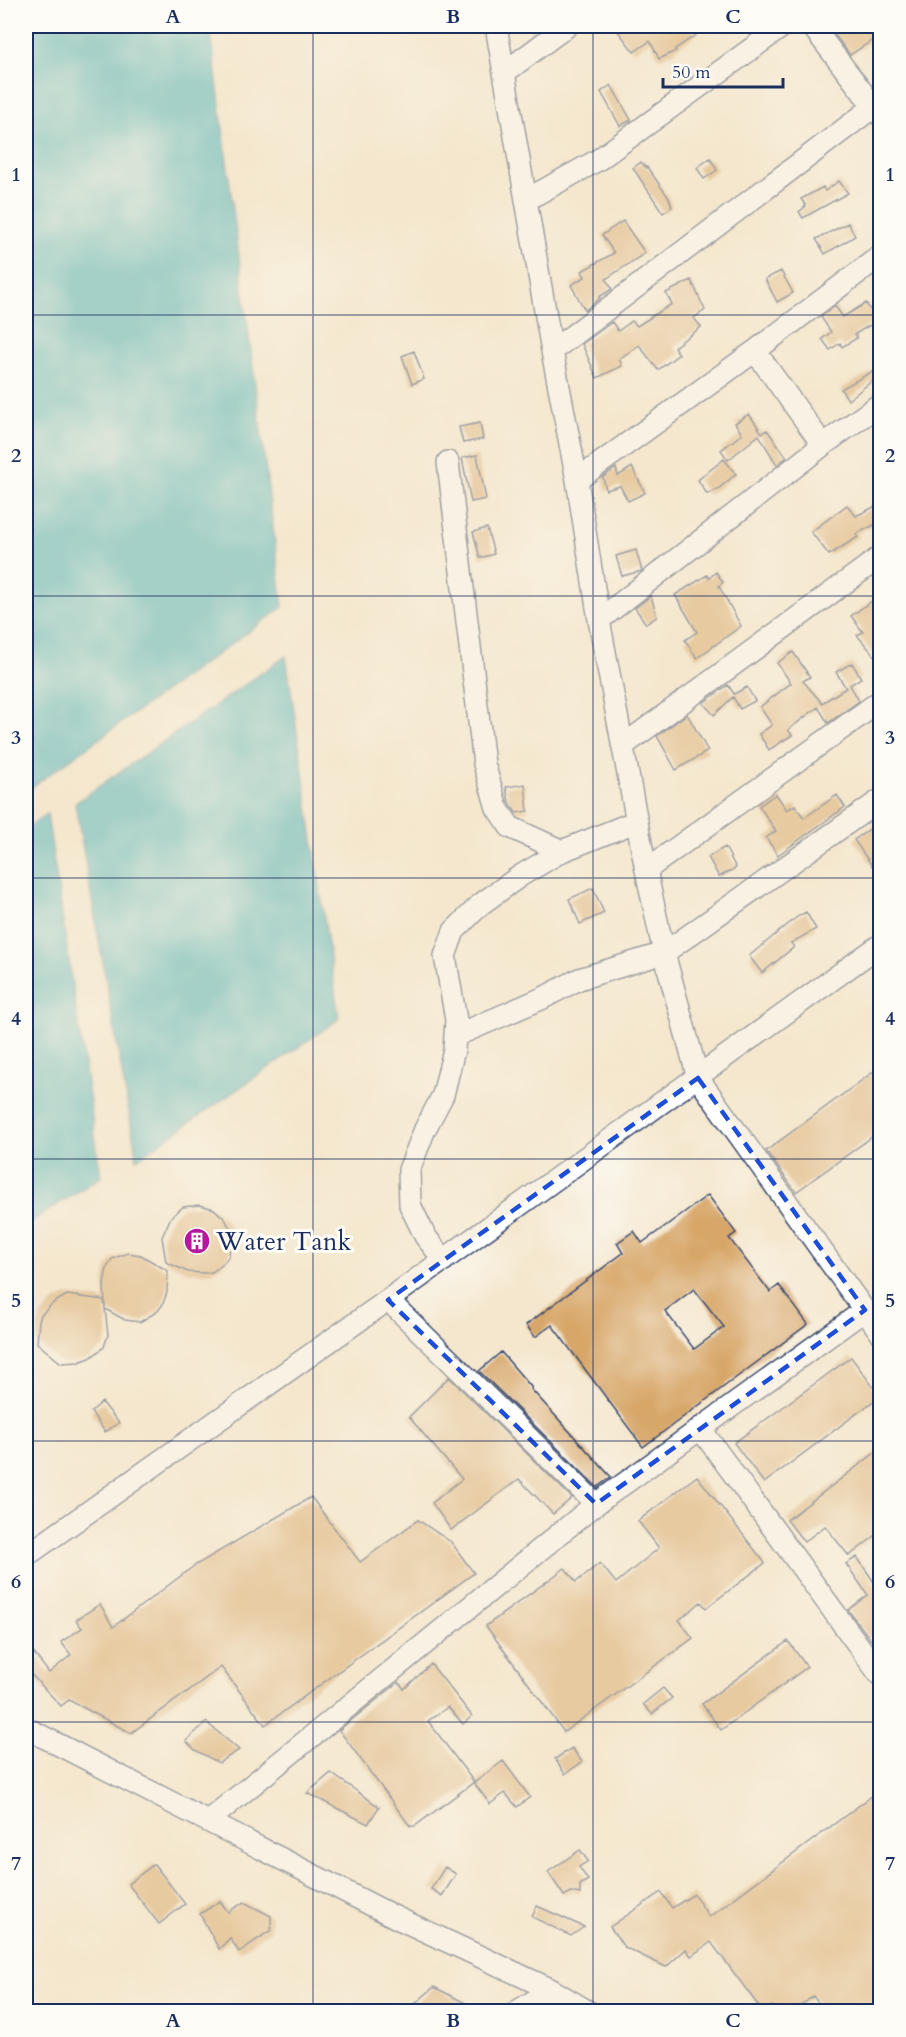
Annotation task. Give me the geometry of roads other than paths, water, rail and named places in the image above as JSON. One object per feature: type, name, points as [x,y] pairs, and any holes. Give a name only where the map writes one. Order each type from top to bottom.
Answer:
[{"type":"street","points":[[496,26],[552,351],[577,480],[599,620],[646,870],[664,953],[698,1078],[880,1332]]},
{"type":"street","points":[[505,72],[567,26]]},
{"type":"street","points":[[526,200],[598,160],[783,26]]},
{"type":"street","points":[[552,351],[878,108],[812,26]]},
{"type":"street","points":[[577,480],[755,351],[880,256]]},
{"type":"street","points":[[755,351],[823,446]]},
{"type":"street","points":[[599,620],[880,404]]},
{"type":"street","points":[[448,462],[484,764],[497,808],[510,827],[562,851]]},
{"type":"street","points":[[624,745],[880,556]]},
{"type":"street","points":[[646,870],[880,701]]},
{"type":"street","points":[[455,1036],[543,998],[579,979],[664,953],[880,800]]},
{"type":"street","points":[[444,1260],[425,1236],[410,1205],[409,1170],[425,1129],[443,1095],[454,1050],[456,1020],[445,956],[454,931],[481,904],[520,876],[562,851],[638,821]]},
{"type":"street","points":[[26,1556],[444,1260],[880,945]]},
{"type":"street","points":[[388,1300],[596,1504]]},
{"type":"street","points":[[208,1821],[596,1504],[865,1310]]},
{"type":"street","points":[[700,1428],[874,1651],[880,1675]]},
{"type":"street","points":[[26,1728],[395,1917],[552,1990],[589,2012]]},
{"type":"street","points":[[516,2012],[552,1990]]},
{"type":"water","points":[[26,26],[210,26],[283,607],[26,791]]},
{"type":"water","points":[[286,656],[339,1019],[137,1159],[75,803]]},
{"type":"water","points":[[47,814],[101,1177],[26,1225],[26,829]]},
{"type":"place","name":"Water Tank","points":[[197,1241]]}]
